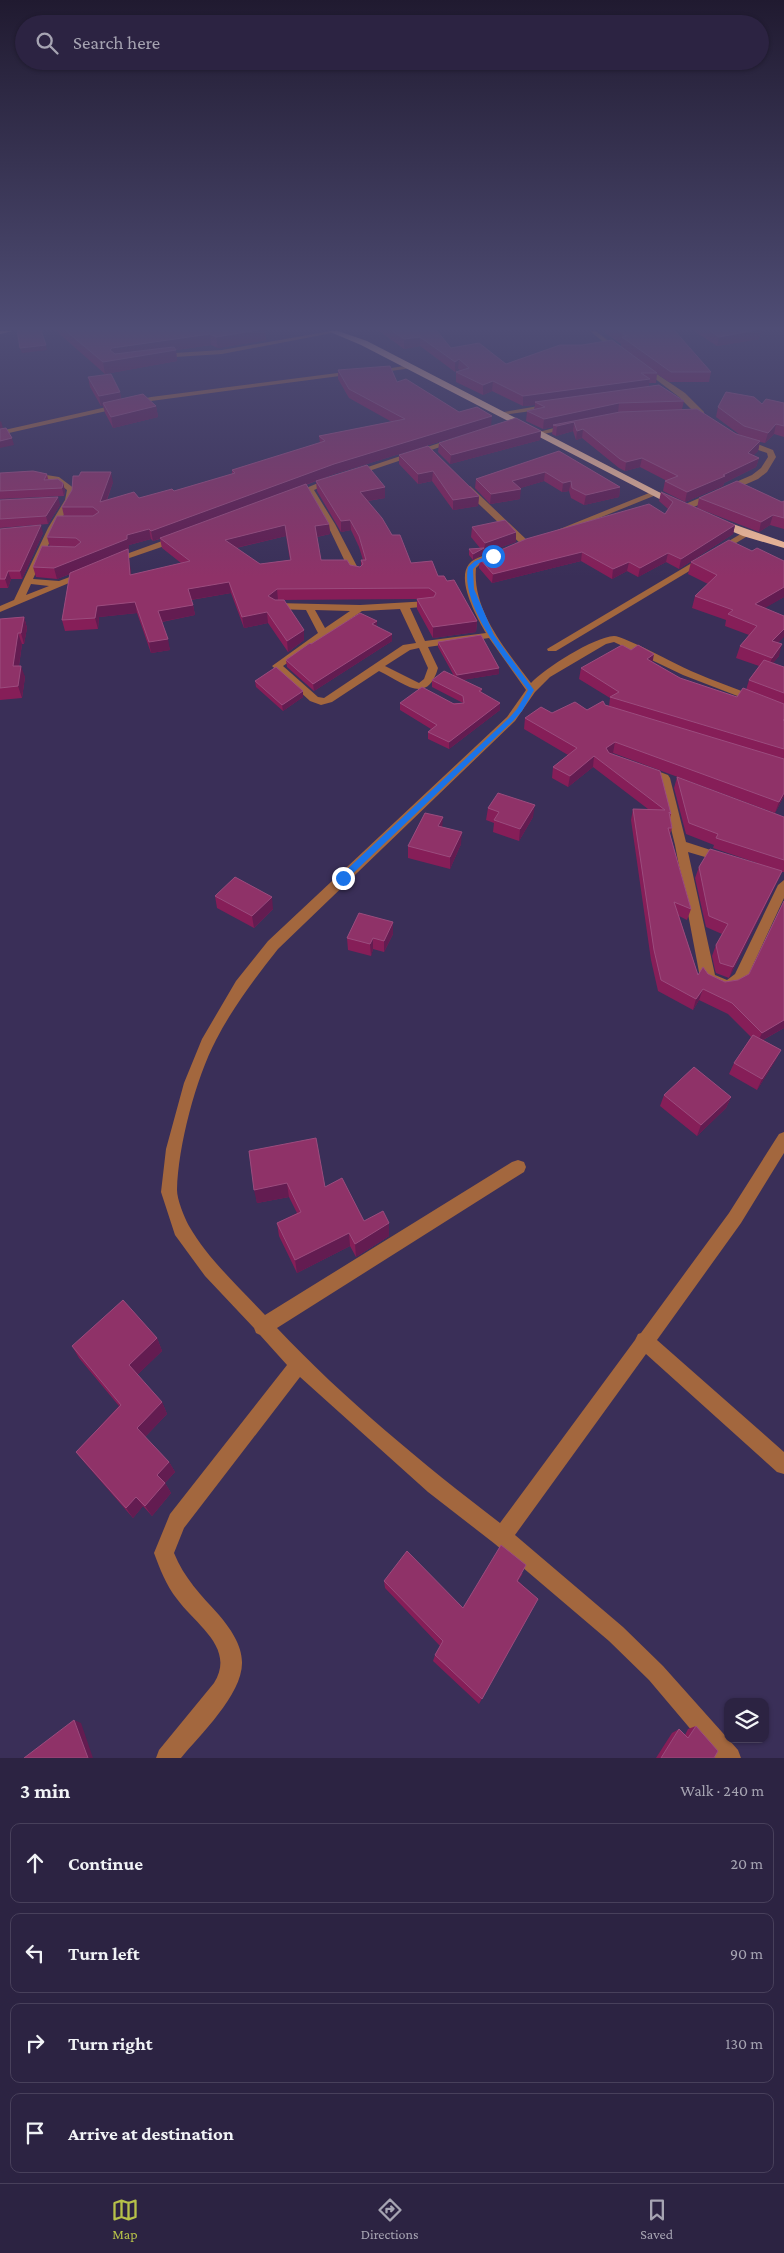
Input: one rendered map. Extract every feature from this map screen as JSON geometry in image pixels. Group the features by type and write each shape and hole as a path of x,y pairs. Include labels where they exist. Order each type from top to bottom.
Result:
{"highway":[{"path":"502,413 693,512 747,534 784,545"}],"street":[{"path":"0,433 83,413"},
{"path":"692,414 701,414 709,420"},
{"path":"501,428 519,422"},
{"path":"539,433 576,424"},
{"path":"347,475 432,452 465,438"},
{"path":"693,512 755,477 764,470 772,457 770,452 764,448 738,440"},
{"path":"0,477 32,474 49,476 66,483 71,489 69,500 50,526 45,552 27,581 18,602"},
{"path":"283,499 338,478"},
{"path":"461,481 516,537 525,543"},
{"path":"309,489 331,524 356,574"},
{"path":"548,536 657,493"},
{"path":"59,500 69,500"},
{"path":"50,526 66,522"},
{"path":"552,649 747,534"},
{"path":"105,564 186,535"},
{"path":"501,552 477,562 470,568 471,589 491,635 531,690"},
{"path":"0,609 90,572"},
{"path":"27,581 60,584"},
{"path":"276,606 360,608 429,604"},
{"path":"377,666 424,689 429,681 432,668 404,606"},
{"path":"309,607 324,634"},
{"path":"360,608 277,666 314,699 328,700 403,649 491,635"},
{"path":"730,1758 656,1673 616,1634 502,1538 435,1485 299,1364 262,1327 211,1270 181,1229 169,1192 174,1149 191,1083 209,1039 241,985 273,945 511,719 520,710 531,690 554,671 603,641 611,639 687,673 784,711"},
{"path":"638,768 669,779 706,972 710,979 717,984 726,986 734,984 740,978 784,886"},
{"path":"681,845 737,863"},
{"path":"502,1538 644,1340 735,1218 784,1140"},
{"path":"262,1327 518,1167"},
{"path":"644,1340 784,1464"},
{"path":"167,1758 217,1696 231,1673 231,1655 221,1635 172,1574 164,1553 177,1521 299,1364"}],"building":[{"path":"109,413 127,413 111,417"},
{"path":"394,413 487,413 492,416 334,464 151,531 149,529 127,535 127,539 54,568 33,567 42,546 75,547 81,542 76,538 47,537 57,516 93,516 99,512 93,507 62,507 72,490 73,476 79,476 81,472 111,472 100,502 134,492 139,498 172,489 174,491 235,473 232,470 325,441 319,436 405,419"},
{"path":"531,413 572,413 544,419"},
{"path":"615,413 703,413 736,434 760,441 748,453 759,458 723,475 725,476 687,492 665,481 678,476 642,458 626,462 620,459 583,429 577,431 574,422 557,426 553,425"},
{"path":"726,413 784,413 784,426 776,424 768,433 744,426"},
{"path":"516,418 541,431 451,455 439,443"},
{"path":"6,428 12,438 0,441 0,429"},
{"path":"428,446 479,496 453,500 433,471 418,474 399,455"},
{"path":"559,451 620,487 586,495 572,488 571,481 563,483 545,472 512,481 521,489 491,494 476,479"},
{"path":"367,465 385,487 360,492 382,518 392,535 400,535 411,563 432,561 438,576 444,576 447,581 454,580 477,621 433,627 417,599 434,597 436,593 429,588 277,589 268,596 275,600 284,600 304,630 287,641 267,612 242,617 229,582 188,589 193,605 158,611 168,639 149,642 135,602 97,606 95,618 62,620 70,573 128,549 130,575 190,561 160,538 306,484 329,524 315,526 321,560 347,560 350,565 360,567 363,564 361,560 366,560 359,536 350,520 341,521 316,481","holes":["285,525 291,560 260,564 225,540"]},
{"path":"33,471 47,474 44,480 58,479 63,483 62,488 0,491 0,473"},
{"path":"737,481 782,502 784,501 784,518 773,515 761,522 699,498"},
{"path":"661,492 735,525 681,559 668,553 640,568 629,562 613,569 582,552 493,574 480,559 526,539 649,504 665,514 673,502"},
{"path":"58,497 46,516 0,519 0,500"},
{"path":"505,520 516,532 485,543 472,527"},
{"path":"41,525 20,571 8,571 5,579 0,579 0,529"},
{"path":"729,540 752,551 757,548 784,561 784,587 755,604 784,616 784,629 772,641 782,644 772,658 740,646 757,626 728,614 733,610 695,596 717,575 691,562"},
{"path":"484,548 473,554 469,549"},
{"path":"360,613 377,621 372,624 392,634 313,684 286,660 310,643"},
{"path":"24,617 21,633 18,633 13,666 21,666 18,686 0,688 0,619"},
{"path":"481,635 499,668 457,675 438,642"},
{"path":"622,645 631,650 638,645 654,654 647,659 680,678 737,697 743,688 784,704 784,749 610,697 619,692 581,668"},
{"path":"764,660 784,667 784,693 749,680"},
{"path":"276,667 303,691 282,705 255,681"},
{"path":"444,671 482,689 479,691 500,703 449,742 428,732 437,725 400,703 422,687 454,704 464,703 463,696 432,680"},
{"path":"603,701 605,705 784,759 784,793 779,802 615,742 606,748 609,753 660,771 671,814 669,812 672,828 668,828 691,909 674,902 698,975 703,967 708,974 725,982 738,980 749,974 784,901 784,1020 762,1033 732,1003 703,989 696,999 661,980 654,950 633,809 665,810 594,756 570,776 553,767 577,748 525,718 541,707 552,713 575,702 587,710"},
{"path":"677,777 784,817 784,860 716,838 718,834 689,823"},
{"path":"498,793 535,805 520,829 494,820 499,812 488,808"},
{"path":"425,813 443,817 438,826 462,832 450,857 408,846"},
{"path":"710,849 782,871 733,967 720,963 716,945 728,924 709,916 699,867"},
{"path":"235,877 272,897 252,916 215,896"},
{"path":"359,913 393,922 384,941 373,938 370,944 347,938"},
{"path":"753,1035 781,1050 762,1079 734,1063"},
{"path":"694,1067 731,1097 701,1125 664,1095"},
{"path":"316,1138 325,1187 342,1178 364,1221 383,1211 389,1223 355,1244 349,1233 295,1260 277,1223 301,1212 287,1183 254,1190 249,1151"},
{"path":"123,1300 157,1338 129,1365 162,1402 137,1428 169,1462 157,1475 165,1483 145,1506 136,1497 126,1508 76,1452 121,1405 72,1346"},
{"path":"501,1545 526,1565 517,1581 538,1599 482,1699 435,1655 443,1641 384,1581 407,1551 463,1608"},
{"path":"74,1720 88,1758 24,1758"},
{"path":"696,1726 718,1751 714,1758 661,1758 679,1729 688,1738"}],"route":[{"path":"343,878 520,710 531,690 491,635 471,589 470,568 477,562 493,556"}]}
